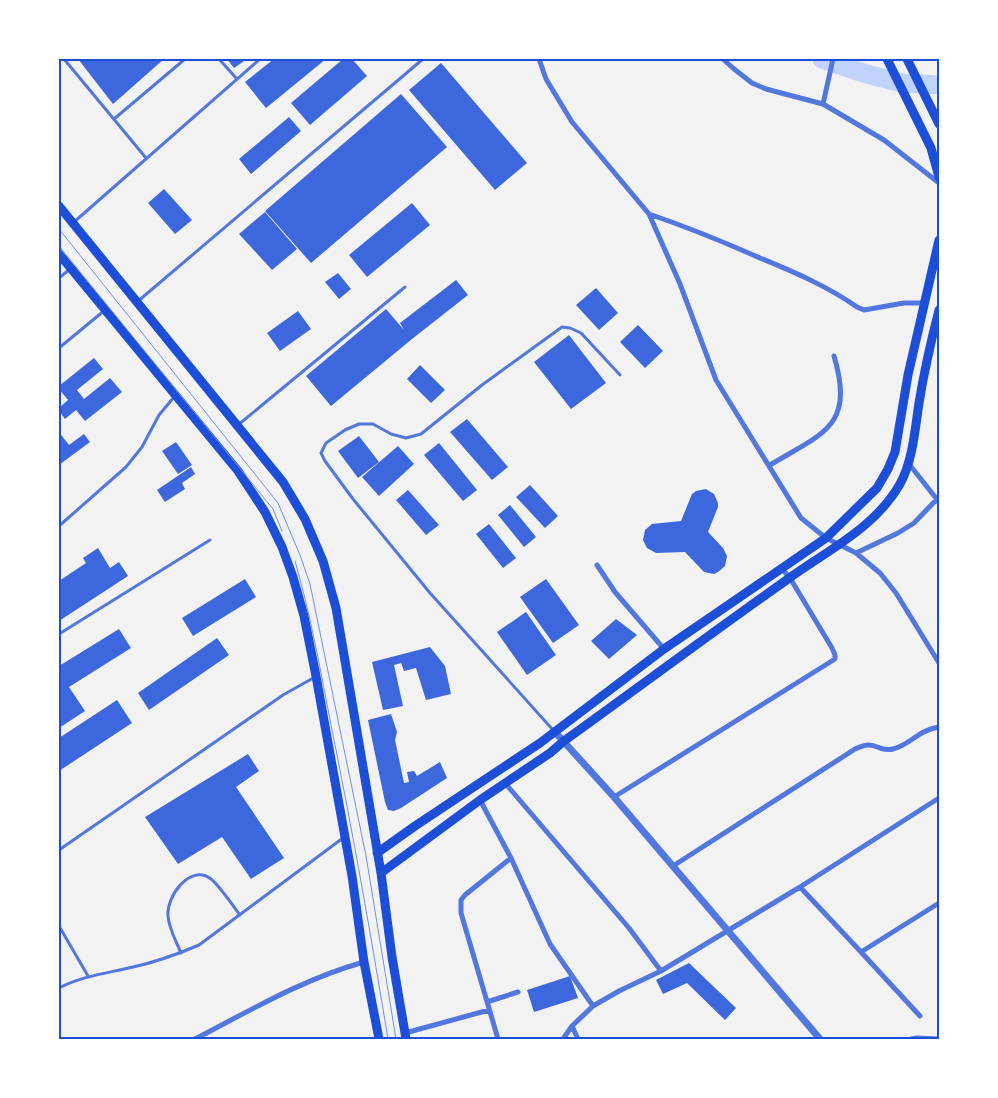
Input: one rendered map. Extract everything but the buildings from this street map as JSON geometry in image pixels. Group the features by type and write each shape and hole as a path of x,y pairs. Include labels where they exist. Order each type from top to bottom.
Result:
{"main road":[{"path":"887,59 930,148 939,177"},
{"path":"907,59 938,123"},
{"path":"59,206 283,482 305,519 323,561 336,608 343,646 406,1036"},
{"path":"378,854 415,826 555,732 664,649 826,538 876,488 888,469 899,437 908,375 939,240"},
{"path":"59,254 238,471 265,512 282,547 304,616 316,676 345,836 378,1039"},
{"path":"381,873 873,519 888,502 900,483 908,464 924,370 939,310"}],"street":[{"path":"539,59 546,79 572,122 648,214 680,284 716,380 801,518 826,538 856,553 880,574 896,593 939,663"},
{"path":"723,59 752,83 766,89 823,104 884,140 939,183"},
{"path":"823,104 833,59"},
{"path":"648,214 780,266 816,283 864,310 904,303 924,303"},
{"path":"770,465 827,430 835,420 842,393 840,375 834,356"},
{"path":"856,553 898,533 914,522 938,499 908,464"},
{"path":"597,565 615,592 664,649"},
{"path":"614,797 835,659 832,648 790,578 782,569"},
{"path":"673,866 855,750 865,745 873,744 890,750 907,743 922,731 939,727"},
{"path":"555,732 614,797 820,1039"},
{"path":"505,783 629,928 661,971"},
{"path":"563,1039 572,1026 594,1006 619,991 661,971 800,887 939,798"},
{"path":"480,800 511,858 550,944 594,1006"},
{"path":"498,1039 462,913 461,900 464,895 511,858"},
{"path":"800,887 920,1016"},
{"path":"861,952 939,903"},
{"path":"195,1039 308,981 334,970 364,962"},
{"path":"487,1002 518,992"},
{"path":"406,1036 489,1010"},
{"path":"572,1026 578,1039"}],"lane":[{"path":"64,59 146,158"},
{"path":"114,119 185,59"},
{"path":"219,59 237,79"},
{"path":"73,223 260,59"},
{"path":"137,302 423,59"},
{"path":"59,278 71,268"},
{"path":"238,425 405,287"},
{"path":"59,348 106,310"},
{"path":"555,732 430,593 352,499 321,453 326,443 345,430 359,424 373,424 391,434 406,438 421,434 482,385 562,327 581,333 620,375"},
{"path":"59,526 126,467 142,447 159,415 176,395"},
{"path":"59,634 210,540"},
{"path":"59,850 283,695 316,676"},
{"path":"59,988 88,976 136,966 181,953 200,945 345,836"},
{"path":"181,953 169,927 167,914 169,902 177,887 190,877 200,875 211,878 240,915"},
{"path":"59,926 88,976"},
{"path":"907,1039 916,1037 939,1038"}],"waterway":[{"path":"822,59 863,73 902,83 939,85"}],"tram line":[{"path":"59,229 278,503 300,555 310,584 366,856 396,1039"},
{"path":"59,246 273,509 282,531"},
{"path":"295,561 311,624 340,769 362,884 388,1039"}]}
